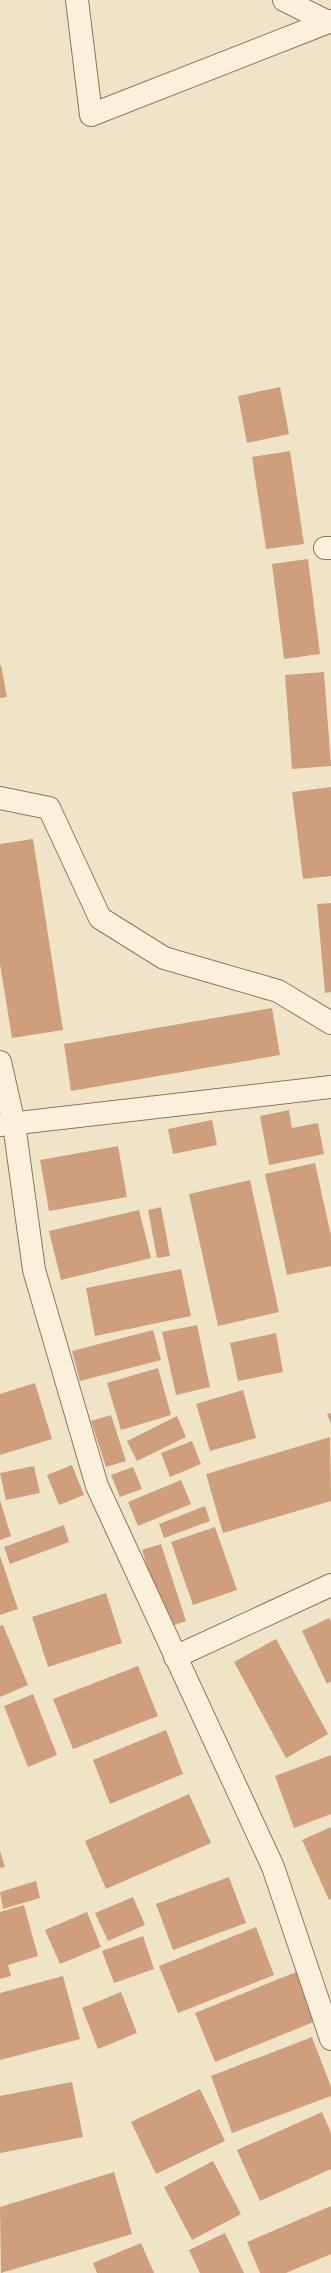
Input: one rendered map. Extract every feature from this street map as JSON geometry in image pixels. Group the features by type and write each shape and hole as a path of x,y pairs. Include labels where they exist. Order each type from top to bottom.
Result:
{"street":[{"path":"77,0 91,115 329,22"},
{"path":"284,0 329,22"},
{"path":"0,798 49,808 100,918 164,958 278,990 331,1023"},
{"path":"0,1062 7,1125 34,1270 97,1486 273,1867 324,1995 331,2039"},
{"path":"7,1125 331,1087"},
{"path":"175,1657 331,1585"}],"building":[{"path":"280,387 289,434 247,443 238,396"},
{"path":"290,451 304,544 266,549 252,457"},
{"path":"308,559 320,654 284,659 272,564"},
{"path":"1,665 7,697 0,698 0,666"},
{"path":"324,672 331,766 292,769 285,675"},
{"path":"331,787 331,876 303,879 292,792"},
{"path":"33,839 63,1030 12,1038 0,964 0,844"},
{"path":"331,903 331,992 325,993 317,904"},
{"path":"272,1008 280,1055 71,1091 64,1044"},
{"path":"289,1110 292,1128 318,1123 324,1154 269,1165 260,1116"},
{"path":"212,1120 217,1145 173,1154 168,1129"},
{"path":"118,1146 127,1197 49,1211 40,1160"},
{"path":"315,1163 331,1236 331,1266 287,1275 265,1174"},
{"path":"250,1180 279,1312 218,1326 189,1194"},
{"path":"161,1207 170,1256 157,1258 148,1210"},
{"path":"139,1210 151,1258 61,1280 49,1231"},
{"path":"181,1269 191,1316 95,1336 86,1288"},
{"path":"197,1325 210,1387 176,1395 162,1332"},
{"path":"153,1330 161,1360 80,1381 72,1351"},
{"path":"276,1333 283,1372 238,1381 230,1343"},
{"path":"158,1368 171,1415 121,1430 107,1383"},
{"path":"35,1383 52,1439 0,1455 0,1394"},
{"path":"243,1390 256,1438 210,1451 196,1404"},
{"path":"331,1413 331,1424 327,1414"},
{"path":"111,1415 126,1461 106,1467 91,1421"},
{"path":"177,1416 186,1437 137,1461 127,1441"},
{"path":"330,1437 331,1501 223,1533 206,1474"},
{"path":"192,1441 201,1464 170,1477 161,1453"},
{"path":"72,1465 84,1495 59,1505 47,1475"},
{"path":"34,1466 40,1493 6,1500 0,1473"},
{"path":"133,1467 142,1489 120,1497 111,1475"},
{"path":"181,1480 191,1504 138,1526 128,1502"},
{"path":"0,1500 11,1536 0,1540"},
{"path":"205,1506 210,1521 164,1538 159,1524"},
{"path":"64,1525 69,1542 10,1564 4,1547"},
{"path":"215,1527 237,1590 193,1605 171,1542"},
{"path":"161,1544 186,1621 166,1628 142,1550"},
{"path":"0,1556 18,1609 0,1615"},
{"path":"106,1593 122,1643 48,1667 32,1617"},
{"path":"329,1618 331,1622 331,1681 327,1684 302,1631"},
{"path":"3,1625 28,1685 0,1697 0,1626"},
{"path":"276,1639 328,1734 286,1758 234,1662"},
{"path":"138,1666 158,1716 73,1749 53,1699"},
{"path":"33,1694 57,1755 28,1767 4,1706"},
{"path":"166,1730 183,1774 110,1804 93,1760"},
{"path":"331,1755 331,1814 294,1828 275,1776"},
{"path":"189,1794 211,1843 106,1889 85,1841"},
{"path":"331,1827 331,1899 329,1900 302,1840"},
{"path":"0,1851 5,1867 0,1868"},
{"path":"229,1877 246,1923 173,1950 156,1904"},
{"path":"36,1881 40,1898 3,1909 0,1892"},
{"path":"133,1897 145,1925 108,1941 95,1913"},
{"path":"24,1905 38,1956 8,1965 11,1976 0,1979 0,1912"},
{"path":"87,1912 101,1947 60,1964 45,1930"},
{"path":"256,1927 274,1975 178,2013 159,1966"},
{"path":"143,1936 154,1969 114,1983 102,1951"},
{"path":"301,1970 321,2019 215,2062 195,2013"},
{"path":"63,1976 80,2039 0,2060 0,1993"},
{"path":"121,1992 137,2033 98,2049 82,2008"},
{"path":"312,2037 331,2087 331,2096 232,2133 211,2076"},
{"path":"72,2082 83,2137 0,2153 0,2096"},
{"path":"200,2089 225,2141 156,2174 131,2122"},
{"path":"322,2112 331,2133 331,2169 260,2201 237,2150"},
{"path":"213,2161 241,2214 192,2240 164,2187"},
{"path":"114,2172 132,2234 1,2273 0,2207"},
{"path":"331,2206 331,2254 286,2273 260,2273 247,2242"},
{"path":"225,2233 244,2273 200,2273 189,2250"},
{"path":"141,2243 154,2273 97,2273 93,2263"}]}
